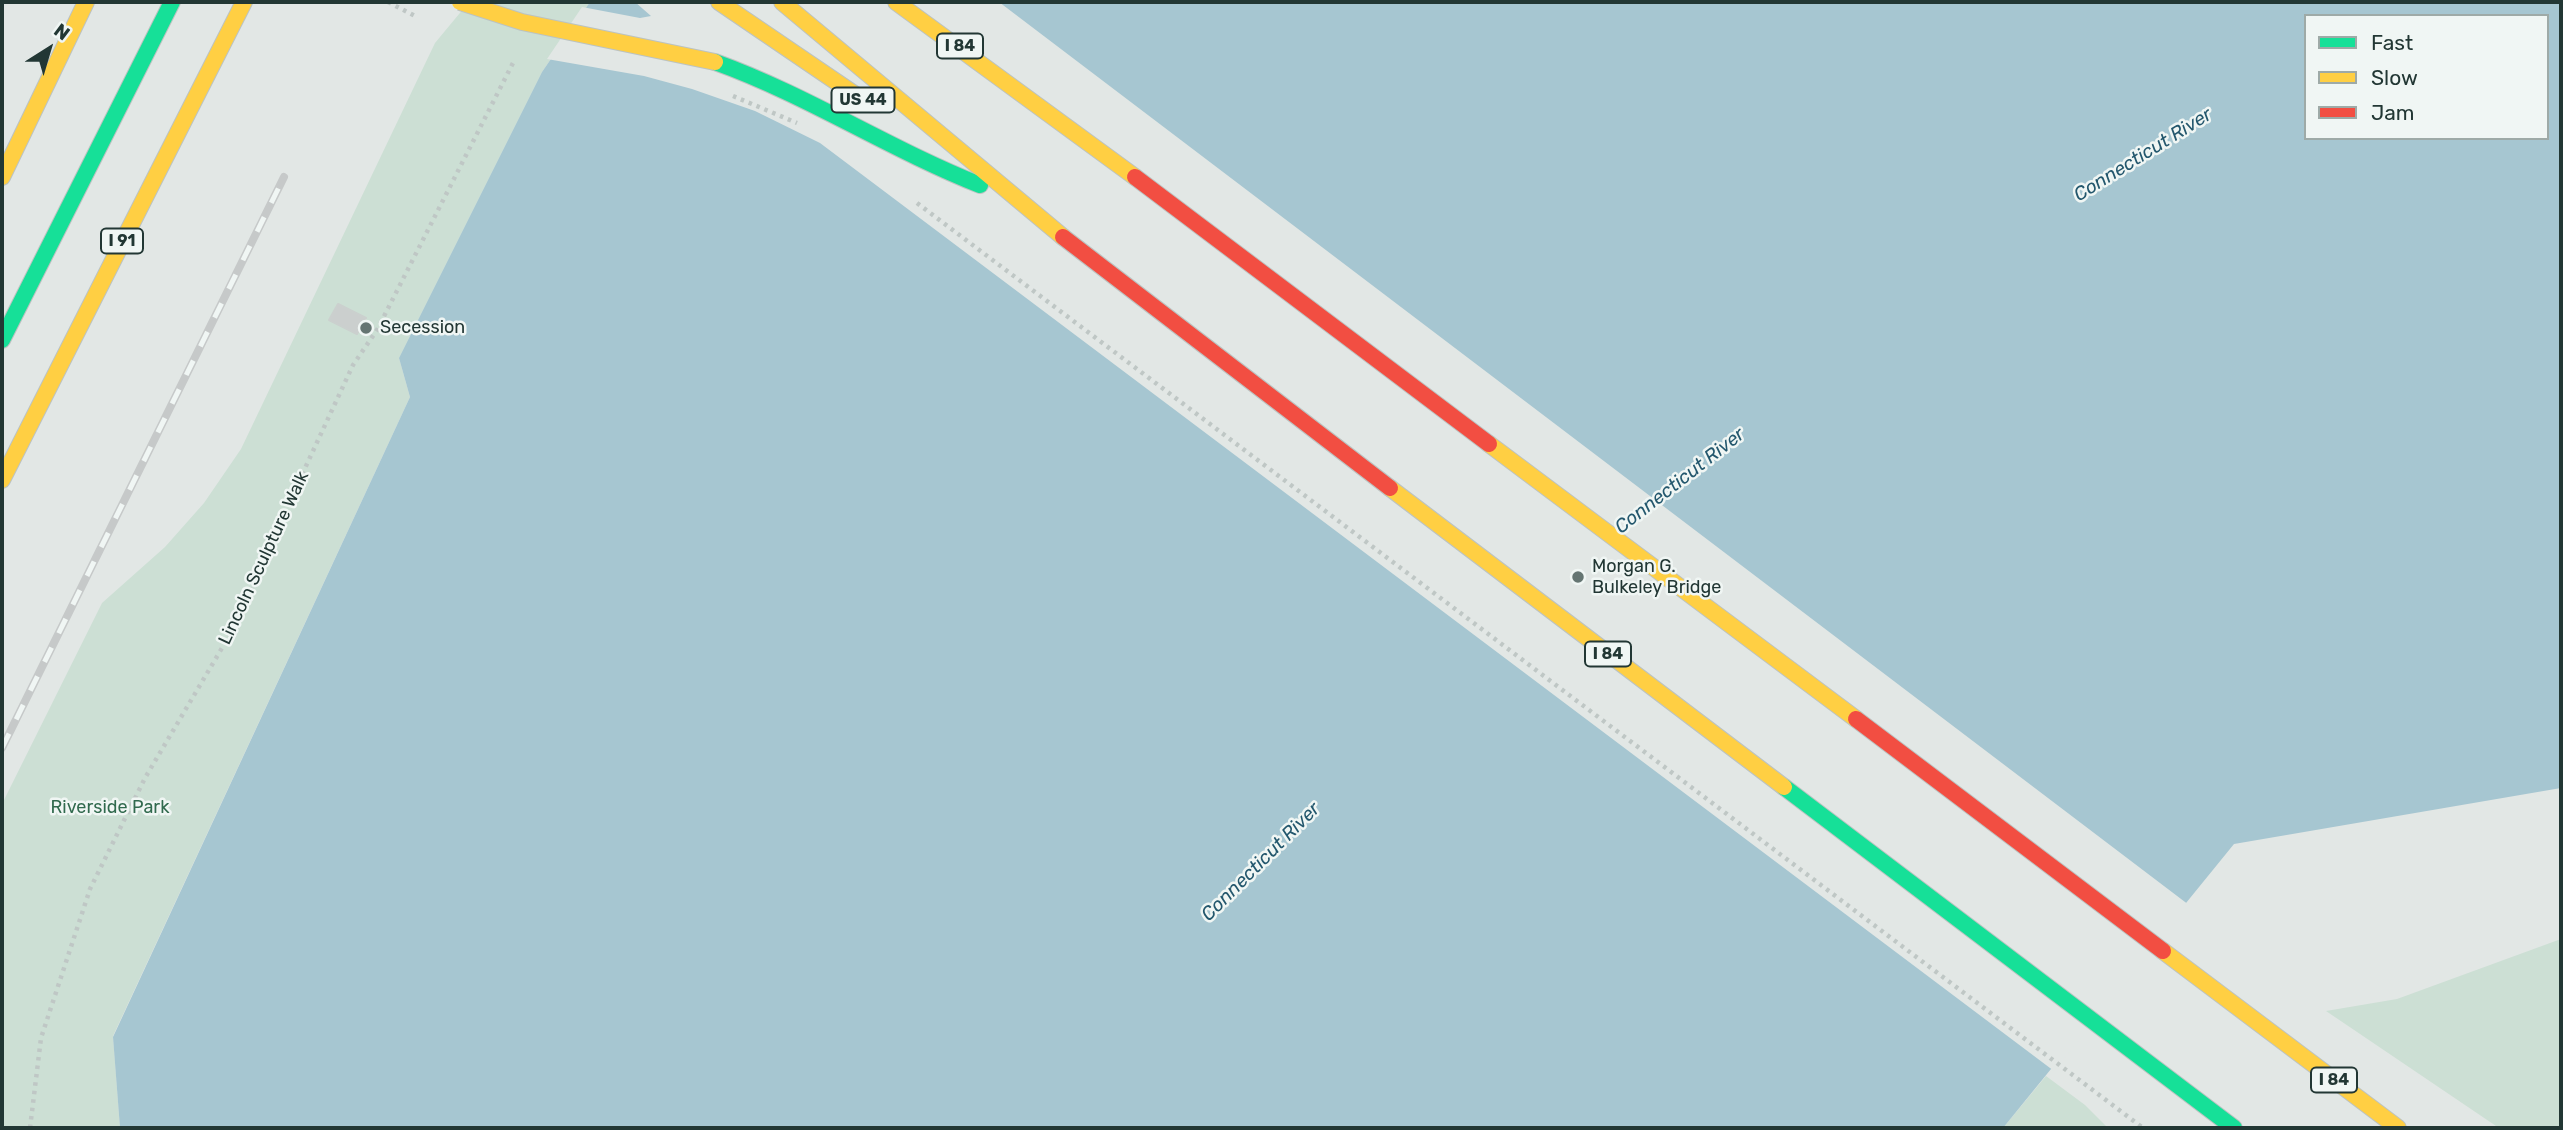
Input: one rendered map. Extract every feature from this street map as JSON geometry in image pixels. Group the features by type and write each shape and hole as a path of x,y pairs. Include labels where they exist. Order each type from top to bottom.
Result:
{"highway":[{"path":"2,177 86,2"},
{"path":"2,340 172,2"},
{"name":"I 91","path":"2,480 244,2"},
{"path":"460,2 510,18 657,46 735,68 796,94 924,162 1009,195"},
{"name":"US 44","path":"719,2 880,112"},
{"name":"I 84","path":"782,2 1009,195 1138,297 2234,1128"},
{"name":"I 84","path":"895,2 1004,78 2398,1128"},
{"path":"901,2 916,15"},
{"path":"982,45 1004,78"},
{"path":"915,134 1009,195"},
{"path":"2210,1111 2227,1128"}],"path":[{"path":"387,2 417,17"},
{"name":"Lincoln Sculpture Walk","path":"30,1128 41,1038 90,889 145,778 238,621 272,539 353,365 377,330 521,47"},
{"path":"797,123 807,129"},
{"path":"913,200 2143,1128"}],"green space":[{"name":"Riverside Park","path":"469,2 590,2 542,72 399,358 410,397 113,1036 120,1128 2,1128 2,804 102,603 165,547 204,503 241,449 435,43"},
{"path":"2561,939 2561,1128 2499,1128 2326,1011 2397,999"},
{"path":"2046,1076 2085,1105 2108,1128 2003,1128"}],"water":[{"name":"Connecticut River","path":"590,2 2561,2 2561,788 2234,844 2003,1128 120,1128 113,1037 410,397 399,358 542,72"}],"pier":[{"name":"Morgan G. Bulkeley Bridge","path":"635,2 999,2 2189,905 2054,1071 820,143 755,111 692,89 644,76 547,59 582,7 640,18 651,16"}],"building":[{"path":"338,304 366,318 357,334 329,320"}],"railway":[{"path":"2,748 284,177"}],"traffic: fast":[{"path":"2,340 172,2"},
{"path":"715,62 782,90 980,185"},
{"path":"1784,787 2234,1128"}],"traffic: slow":[{"path":"2,177 86,2"},
{"path":"2,480 244,2"},
{"path":"460,2 522,22 715,62"},
{"path":"719,2 863,100"},
{"path":"782,2 1063,237"},
{"path":"896,2 1135,177"},
{"path":"1489,444 1856,719"},
{"path":"1390,488 1784,787"},
{"path":"2163,951 2398,1128"}],"traffic: jam":[{"path":"1135,177 1489,444"},
{"path":"1063,237 1390,488"},
{"path":"1856,719 2163,951"}],"place":[{"name":"Secession","path":"366,328"},
{"name":"Morgan G. Bulkeley Bridge","path":"1578,577"}]}
